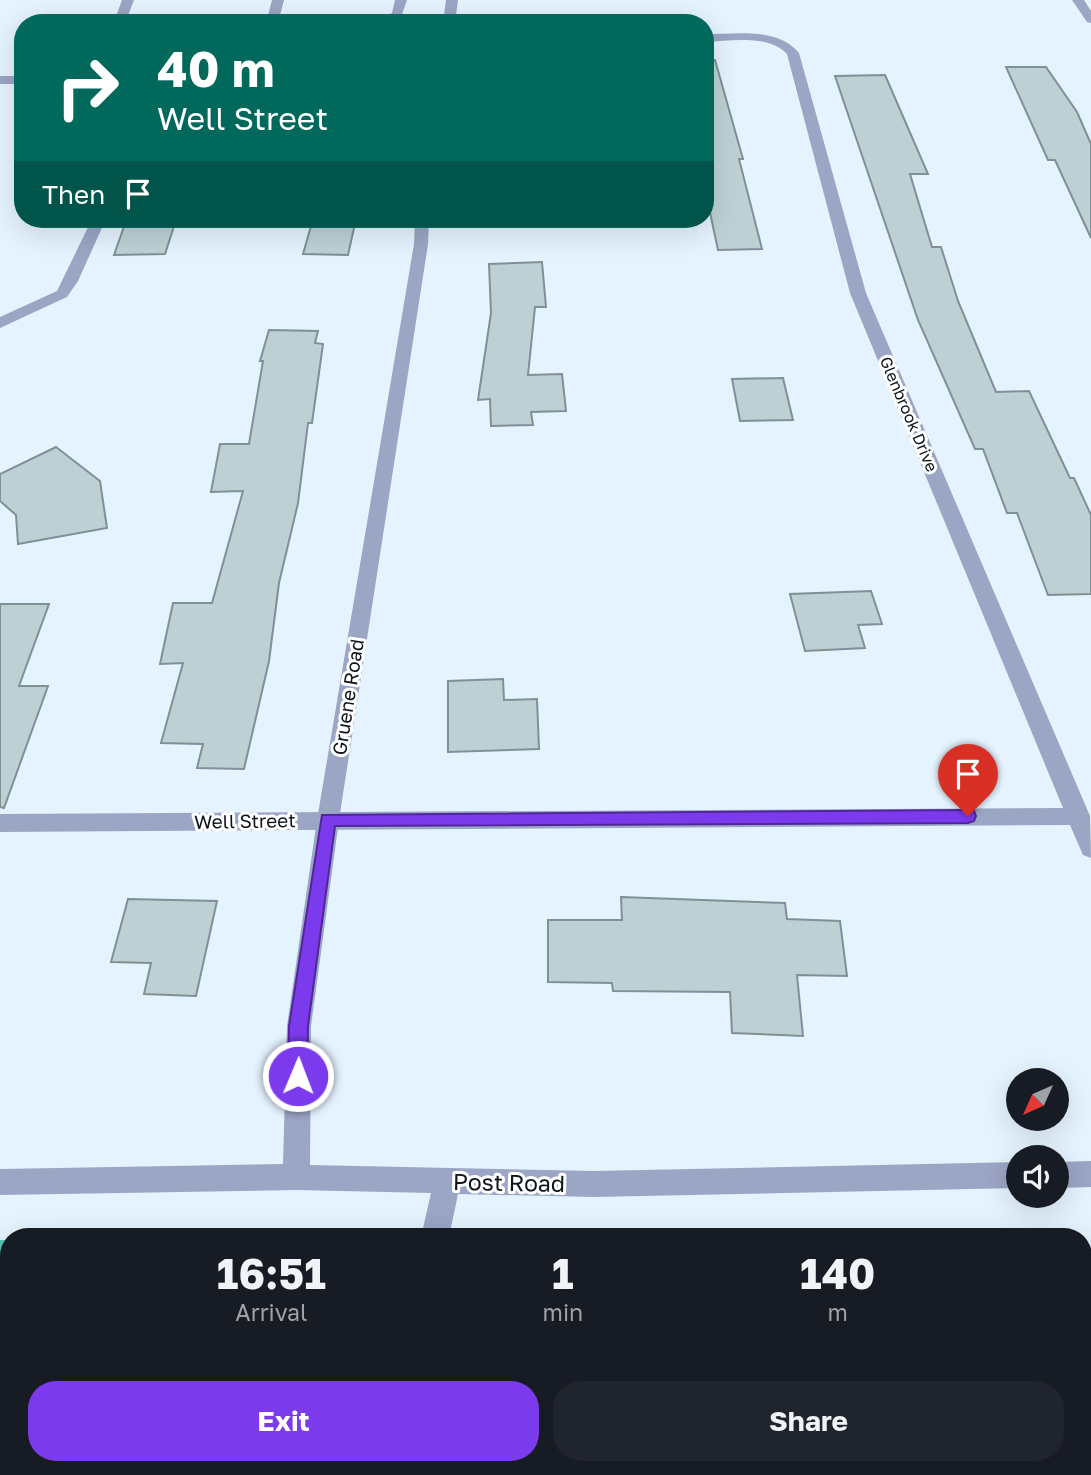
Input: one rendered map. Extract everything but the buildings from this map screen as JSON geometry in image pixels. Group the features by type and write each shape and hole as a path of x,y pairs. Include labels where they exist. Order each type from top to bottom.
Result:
{"street":[{"path":"1078,0 1091,20"},
{"name":"Glenbrook Drive","path":"714,38 770,40 789,48 793,53 859,293 1091,849"},
{"path":"0,323 46,304 62,294 71,282 95,228"},
{"name":"Gruene Road","path":"296,1177 299,1026 328,820 422,228"},
{"name":"Well Street","path":"0,823 1079,816"},
{"path":"1069,1175 1091,1174"},
{"name":"Post Road","path":"0,1182 296,1177 594,1184 1006,1175"},
{"path":"437,1228 447,1182"}],"route":[{"path":"298,1076 299,1026 328,820 968,816"}]}
